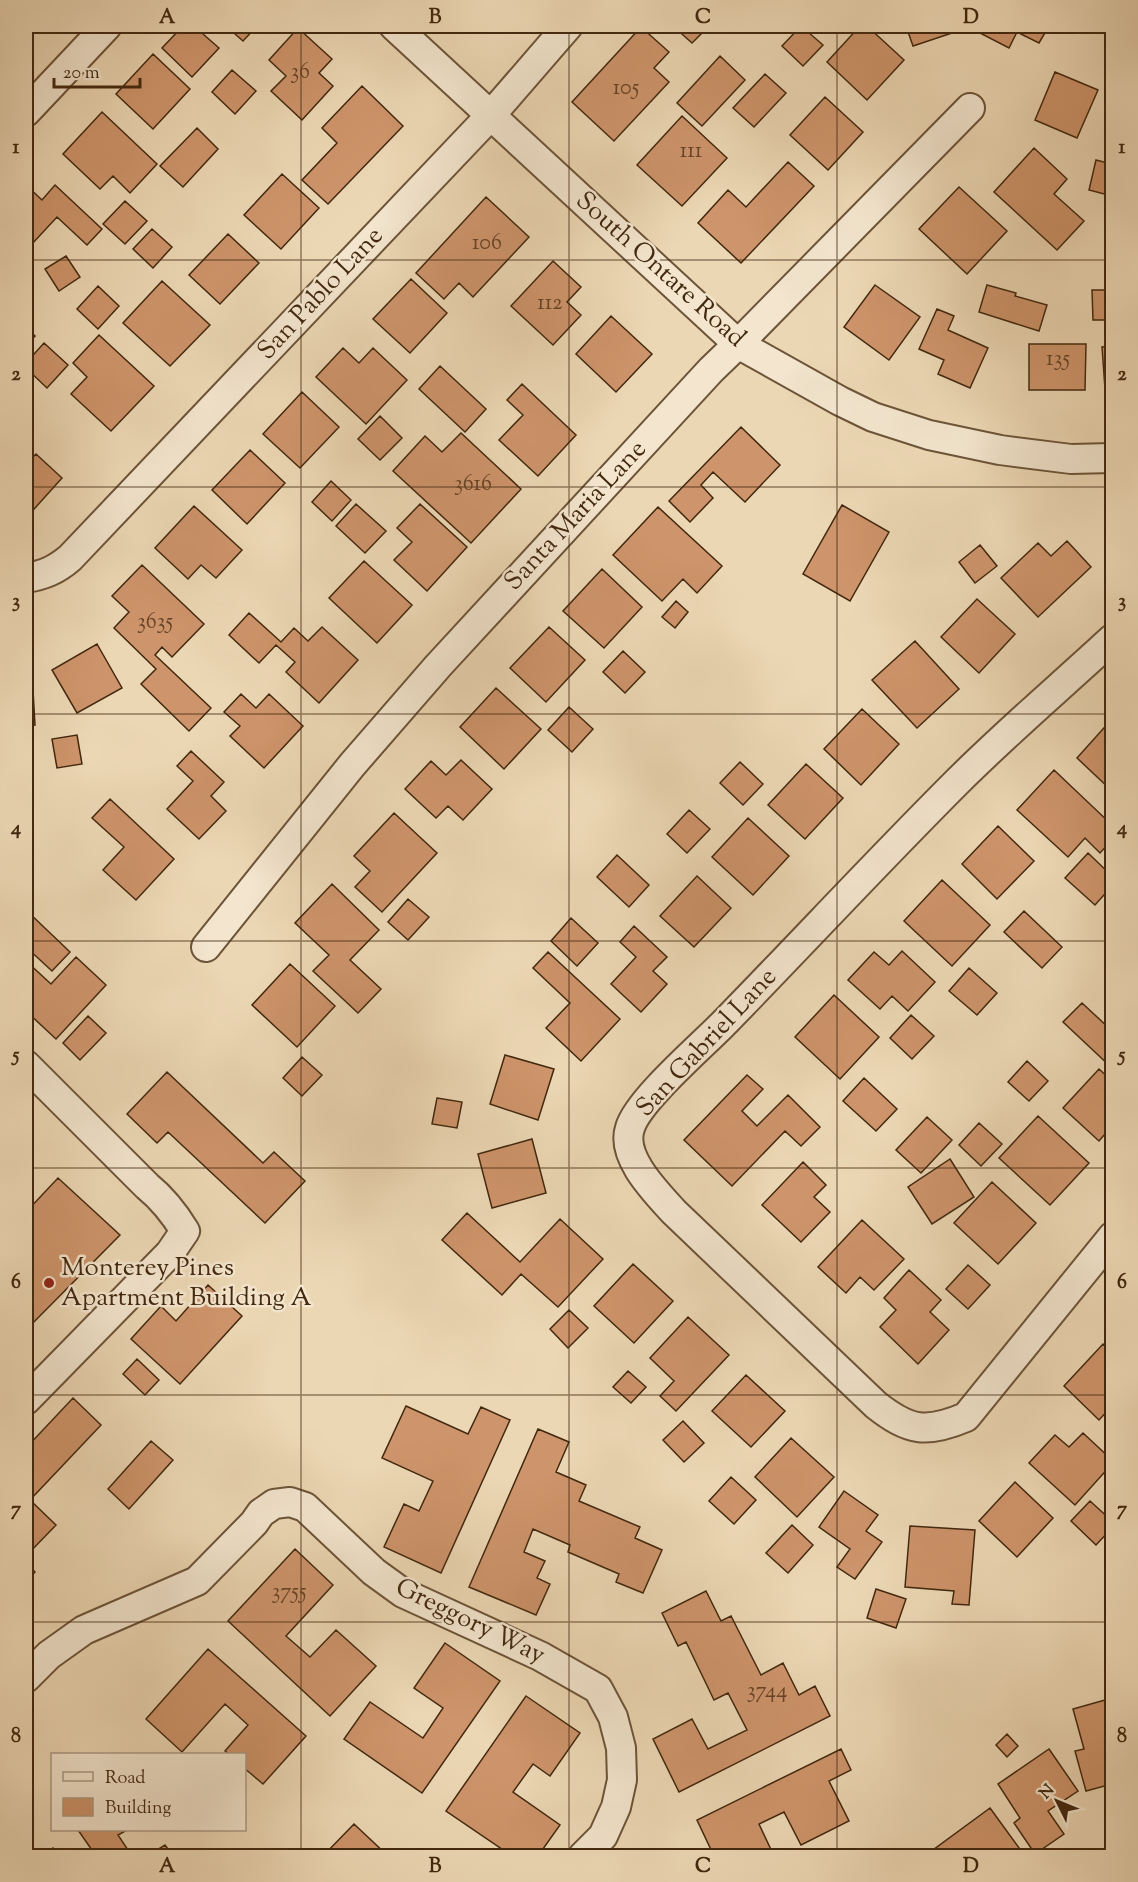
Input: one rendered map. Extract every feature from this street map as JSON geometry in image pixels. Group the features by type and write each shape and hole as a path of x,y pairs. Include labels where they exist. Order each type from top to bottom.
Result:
{"street":[{"path":"26,112 107,26"},
{"name":"South Ontare Road","path":"394,26 738,344 873,417 929,435 1000,450 1071,459 1113,458"},
{"name":"San Pablo Lane","path":"26,578 50,572 70,558 491,115 568,26"},
{"name":"Santa Maria Lane","path":"207,947 352,765 438,666 711,370 970,108"},
{"name":"San Gabriel Lane","path":"1113,639 957,782 658,1089 636,1115 629,1129 630,1145 636,1166 674,1212 876,1405 896,1421 914,1428 951,1424 966,1417 1113,1238"},
{"path":"26,1065 161,1198 185,1231 170,1253 26,1400"},
{"name":"Greggory Way","path":"26,1678 49,1655 84,1630 197,1581 261,1513 274,1504 290,1502 305,1507 374,1572 403,1593 540,1656 598,1689 613,1718 621,1748 622,1780 616,1807 603,1836 583,1857"}],"building":[{"path":"183,26 211,26 203,34 219,48 192,77 162,48"},
{"path":"226,26 257,26 243,41"},
{"path":"673,26 709,26 692,43"},
{"path":"801,26 823,45 803,66 782,46"},
{"path":"860,26 867,26 904,60 867,100 827,62"},
{"path":"906,26 960,26 961,30 913,46"},
{"path":"982,26 1049,26 1039,43 1017,32 1009,48 978,32"},
{"path":"641,27 669,52 654,68 669,82 614,141 572,102"},
{"path":"298,28 332,59 319,73 333,86 302,120 271,91 286,76 269,60"},
{"path":"153,54 190,89 153,129 116,94"},
{"path":"720,56 745,80 702,126 677,103"},
{"path":"232,70 256,91 235,114 212,92"},
{"path":"1055,72 1098,90 1077,138 1035,120"},
{"path":"765,74 786,93 754,127 733,108"},
{"path":"362,86 403,126 328,204 302,180 337,143 322,128"},
{"path":"825,97 863,132 828,170 790,135"},
{"path":"102,112 157,164 130,193 113,176 100,189 63,154"},
{"path":"682,116 727,158 682,206 637,165"},
{"path":"197,128 218,149 183,187 160,166"},
{"path":"1034,148 1067,179 1054,194 1084,221 1057,250 994,192"},
{"path":"1096,160 1112,164 1112,196 1089,190"},
{"path":"788,162 814,186 741,263 698,223 728,190 746,207"},
{"path":"282,174 319,208 281,249 244,215"},
{"path":"55,185 102,229 87,245 57,217 32,244 26,238 27,186 42,200"},
{"path":"959,187 1007,231 967,274 919,229"},
{"path":"486,197 529,237 473,297 459,283 444,299 416,273"},
{"path":"125,201 147,221 125,244 103,224"},
{"path":"152,229 172,247 153,268 133,249"},
{"path":"228,234 259,263 220,304 189,275"},
{"path":"66,256 80,277 59,291 45,269"},
{"path":"553,261 581,287 567,302 581,315 553,345 511,306"},
{"path":"411,279 447,313 410,353 373,319"},
{"path":"162,281 210,325 170,366 123,323"},
{"path":"875,285 920,317 889,360 844,327"},
{"path":"987,285 1047,305 1039,331 979,312"},
{"path":"98,286 119,306 98,329 77,309"},
{"path":"1092,290 1112,290 1112,320 1093,320"},
{"path":"937,309 954,316 948,330 988,348 970,388 938,374 944,360 919,349"},
{"path":"611,316 652,354 616,392 576,354"},
{"path":"26,327 35,336 26,346"},
{"path":"99,335 154,386 111,431 71,394 87,377 73,363"},
{"path":"44,343 68,365 47,388 26,368 26,363"},
{"path":"1029,344 1086,344 1085,390 1029,390"},
{"path":"1112,346 1112,388 1105,389 1102,347"},
{"path":"343,348 359,363 373,348 407,380 366,424 316,377"},
{"path":"440,366 486,409 465,432 419,389"},
{"path":"522,384 576,435 538,476 499,440 523,415 507,400"},
{"path":"302,392 339,427 300,468 263,434"},
{"path":"380,416 402,438 380,460 358,439"},
{"path":"741,427 780,465 745,502 713,472 701,485 713,498 690,522 669,501"},
{"path":"461,433 521,489 471,543 393,471 425,436 442,452"},
{"path":"250,450 285,483 247,524 212,490"},
{"path":"36,454 62,478 26,518 26,459 28,462"},
{"path":"331,481 351,500 332,521 312,502"},
{"path":"356,504 386,531 365,553 336,526"},
{"path":"420,504 467,547 427,591 394,560 412,542 397,528"},
{"path":"842,505 889,532 850,601 803,574"},
{"path":"194,506 242,550 216,578 201,565 188,579 155,548"},
{"path":"658,507 722,566 697,593 683,579 662,601 613,555"},
{"path":"1067,541 1091,567 1038,617 1001,578 1038,543 1051,556"},
{"path":"980,545 997,566 975,583 959,562"},
{"path":"364,561 412,605 377,643 329,598"},
{"path":"142,565 204,624 172,657 162,647 155,655 211,708 189,731 141,684 156,669 114,628 129,612 112,596"},
{"path":"602,569 642,607 604,648 563,611"},
{"path":"977,599 1015,634 979,673 941,637"},
{"path":"676,601 688,612 675,628 662,617"},
{"path":"249,613 281,642 294,628 308,641 322,627 358,660 319,703 286,672 295,662 276,645 259,663 229,635"},
{"path":"549,627 585,660 546,702 510,668"},
{"path":"915,641 959,689 917,728 872,680"},
{"path":"97,644 122,688 77,713 52,670"},
{"path":"623,651 645,672 625,693 603,672"},
{"path":"32,672 35,725 26,726 26,673"},
{"path":"496,688 541,729 504,769 460,727"},
{"path":"241,694 256,708 269,694 303,726 264,768 230,736 240,726 224,712"},
{"path":"569,707 593,729 572,752 548,730"},
{"path":"862,709 899,744 861,785 824,749"},
{"path":"1112,719 1112,791 1077,758"},
{"path":"77,735 82,764 57,768 52,739"},
{"path":"191,751 224,782 211,796 226,811 199,839 167,809 193,781 177,766"},
{"path":"461,760 492,789 463,820 448,806 436,818 405,789 431,761 446,775"},
{"path":"740,762 763,784 743,805 720,783"},
{"path":"806,764 843,798 805,839 768,805"},
{"path":"1054,770 1112,825 1112,840 1100,853 1085,838 1068,857 1017,810"},
{"path":"110,799 174,859 136,900 103,870 124,847 92,818"},
{"path":"689,810 710,829 687,853 667,834"},
{"path":"394,813 437,853 382,912 355,887 370,871 354,856"},
{"path":"748,818 789,856 753,895 712,857"},
{"path":"998,826 1034,861 997,899 962,864"},
{"path":"1088,853 1112,876 1112,886 1095,905 1065,878"},
{"path":"617,855 649,885 629,907 597,877"},
{"path":"697,876 731,908 694,947 660,916"},
{"path":"942,880 990,925 952,966 904,921"},
{"path":"332,884 379,930 350,960 381,989 358,1013 313,971 329,955 295,923"},
{"path":"408,899 429,917 408,940 388,922"},
{"path":"26,910 70,952 52,971 26,947"},
{"path":"1024,911 1062,947 1042,968 1004,932"},
{"path":"571,918 598,943 577,966 551,941"},
{"path":"634,926 667,957 653,971 667,984 641,1012 611,984 636,957 620,942"},
{"path":"902,951 935,982 908,1011 892,996 880,1009 848,980 874,952 889,965"},
{"path":"548,952 620,1019 581,1061 546,1028 570,1003 533,968"},
{"path":"76,957 106,985 56,1039 26,1011 26,961 51,984"},
{"path":"290,964 335,1006 297,1047 252,1005"},
{"path":"969,968 997,993 977,1015 949,991"},
{"path":"834,995 879,1037 840,1079 795,1037"},
{"path":"1082,1003 1110,1029 1112,1027 1112,1068 1063,1022"},
{"path":"911,1015 934,1036 912,1059 890,1038"},
{"path":"88,1016 106,1033 80,1060 63,1043"},
{"path":"505,1055 554,1069 538,1120 490,1104"},
{"path":"302,1057 322,1075 302,1096 283,1078"},
{"path":"1027,1061 1048,1081 1029,1101 1008,1082"},
{"path":"1099,1069 1112,1081 1112,1126 1099,1141 1063,1108"},
{"path":"167,1072 263,1163 274,1152 305,1181 265,1223 168,1132 157,1143 127,1114"},
{"path":"747,1075 763,1089 742,1111 757,1126 788,1095 820,1127 801,1146 785,1131 732,1186 684,1140"},
{"path":"864,1078 897,1109 876,1131 843,1101"},
{"path":"437,1098 462,1102 457,1128 432,1124"},
{"path":"1038,1116 1089,1163 1050,1205 999,1158"},
{"path":"927,1117 952,1140 921,1173 896,1150"},
{"path":"26,1121 33,1128 26,1136"},
{"path":"979,1123 1002,1144 981,1166 959,1145"},
{"path":"532,1139 546,1193 492,1208 478,1154"},
{"path":"950,1159 974,1197 932,1224 908,1187"},
{"path":"803,1162 826,1185 814,1197 830,1212 801,1242 762,1205"},
{"name":"Monterey Pines Apartment Building A","path":"58,1178 120,1235 26,1330 26,1212"},
{"path":"992,1182 1036,1223 998,1264 954,1223"},
{"path":"467,1213 520,1262 560,1219 603,1259 558,1307 521,1274 502,1295 442,1240"},
{"path":"862,1220 904,1259 874,1290 860,1277 846,1293 818,1267"},
{"path":"633,1264 673,1301 634,1343 594,1306"},
{"path":"968,1265 990,1285 968,1309 946,1289"},
{"path":"909,1270 941,1300 930,1312 949,1330 918,1364 880,1327 896,1310 884,1298"},
{"path":"208,1285 242,1316 180,1384 131,1339 161,1306 176,1321"},
{"path":"569,1310 588,1328 568,1348 550,1329"},
{"path":"688,1317 729,1355 676,1411 660,1396 674,1381 650,1358"},
{"path":"1103,1344 1112,1353 1112,1406 1099,1420 1064,1386"},
{"path":"137,1359 159,1380 145,1395 123,1374"},
{"path":"628,1371 646,1387 631,1403 613,1387"},
{"path":"746,1375 785,1411 751,1447 712,1411"},
{"path":"73,1398 101,1425 30,1500 56,1525 28,1554 26,1552 26,1448"},
{"path":"406,1406 468,1434 481,1407 510,1420 441,1573 384,1547 404,1504 419,1511 433,1481 382,1458"},
{"path":"683,1421 704,1443 684,1462 663,1440"},
{"path":"538,1429 569,1442 556,1472 586,1485 579,1501 640,1527 635,1538 662,1550 643,1593 616,1582 619,1574 568,1552 570,1545 533,1529 524,1552 545,1561 537,1578 550,1584 536,1615 469,1587"},
{"path":"1083,1433 1112,1460 1112,1464 1075,1505 1029,1463 1055,1435 1069,1447"},
{"path":"791,1438 834,1477 797,1517 755,1477"},
{"path":"151,1441 173,1460 129,1509 108,1489"},
{"path":"731,1477 756,1500 734,1524 709,1501"},
{"path":"1015,1482 1053,1518 1017,1557 979,1521"},
{"path":"844,1491 878,1515 866,1531 882,1542 855,1579 837,1567 850,1549 819,1527"},
{"path":"1090,1501 1112,1521 1112,1528 1096,1545 1071,1521"},
{"path":"792,1525 813,1545 788,1573 766,1553"},
{"path":"910,1526 975,1530 969,1605 952,1604 954,1591 905,1587"},
{"path":"295,1549 333,1585 286,1636 310,1657 336,1630 376,1666 330,1716 228,1621"},
{"path":"26,1563 35,1572 26,1582"},
{"path":"876,1589 906,1599 896,1628 867,1618"},
{"path":"706,1591 721,1621 731,1616 761,1675 783,1663 799,1695 815,1686 830,1716 679,1792 653,1739 692,1719 708,1749 747,1730 728,1693 714,1700 686,1642 678,1646 662,1613"},
{"path":"445,1643 500,1681 422,1793 344,1739 370,1702 423,1738 443,1708 414,1688"},
{"path":"208,1649 306,1736 263,1784 246,1770 246,1753 225,1751 248,1725 225,1704 182,1752 146,1719"},
{"path":"526,1696 580,1733 550,1776 533,1764 513,1792 560,1825 538,1856 512,1856 446,1811"},
{"path":"1112,1698 1112,1784 1086,1791 1075,1751 1084,1749 1073,1709"},
{"path":"1007,1734 1018,1746 1007,1757 996,1745"},
{"path":"841,1749 851,1770 829,1781 849,1821 801,1845 784,1812 759,1824 774,1856 714,1856 697,1820"},
{"path":"1049,1749 1078,1791 1048,1811 1064,1834 1035,1854 1014,1823 1020,1818 998,1784"},
{"path":"990,1808 1025,1856 938,1856 933,1850"},
{"path":"354,1824 388,1856 323,1856"},
{"path":"79,1831 125,1831 118,1835 132,1856 96,1856"},
{"path":"165,1845 173,1856 147,1856"},
{"path":"53,1848 58,1856 40,1856"}],"place":[{"name":"Monterey Pines Apartment Building A","path":"49,1283"}]}
